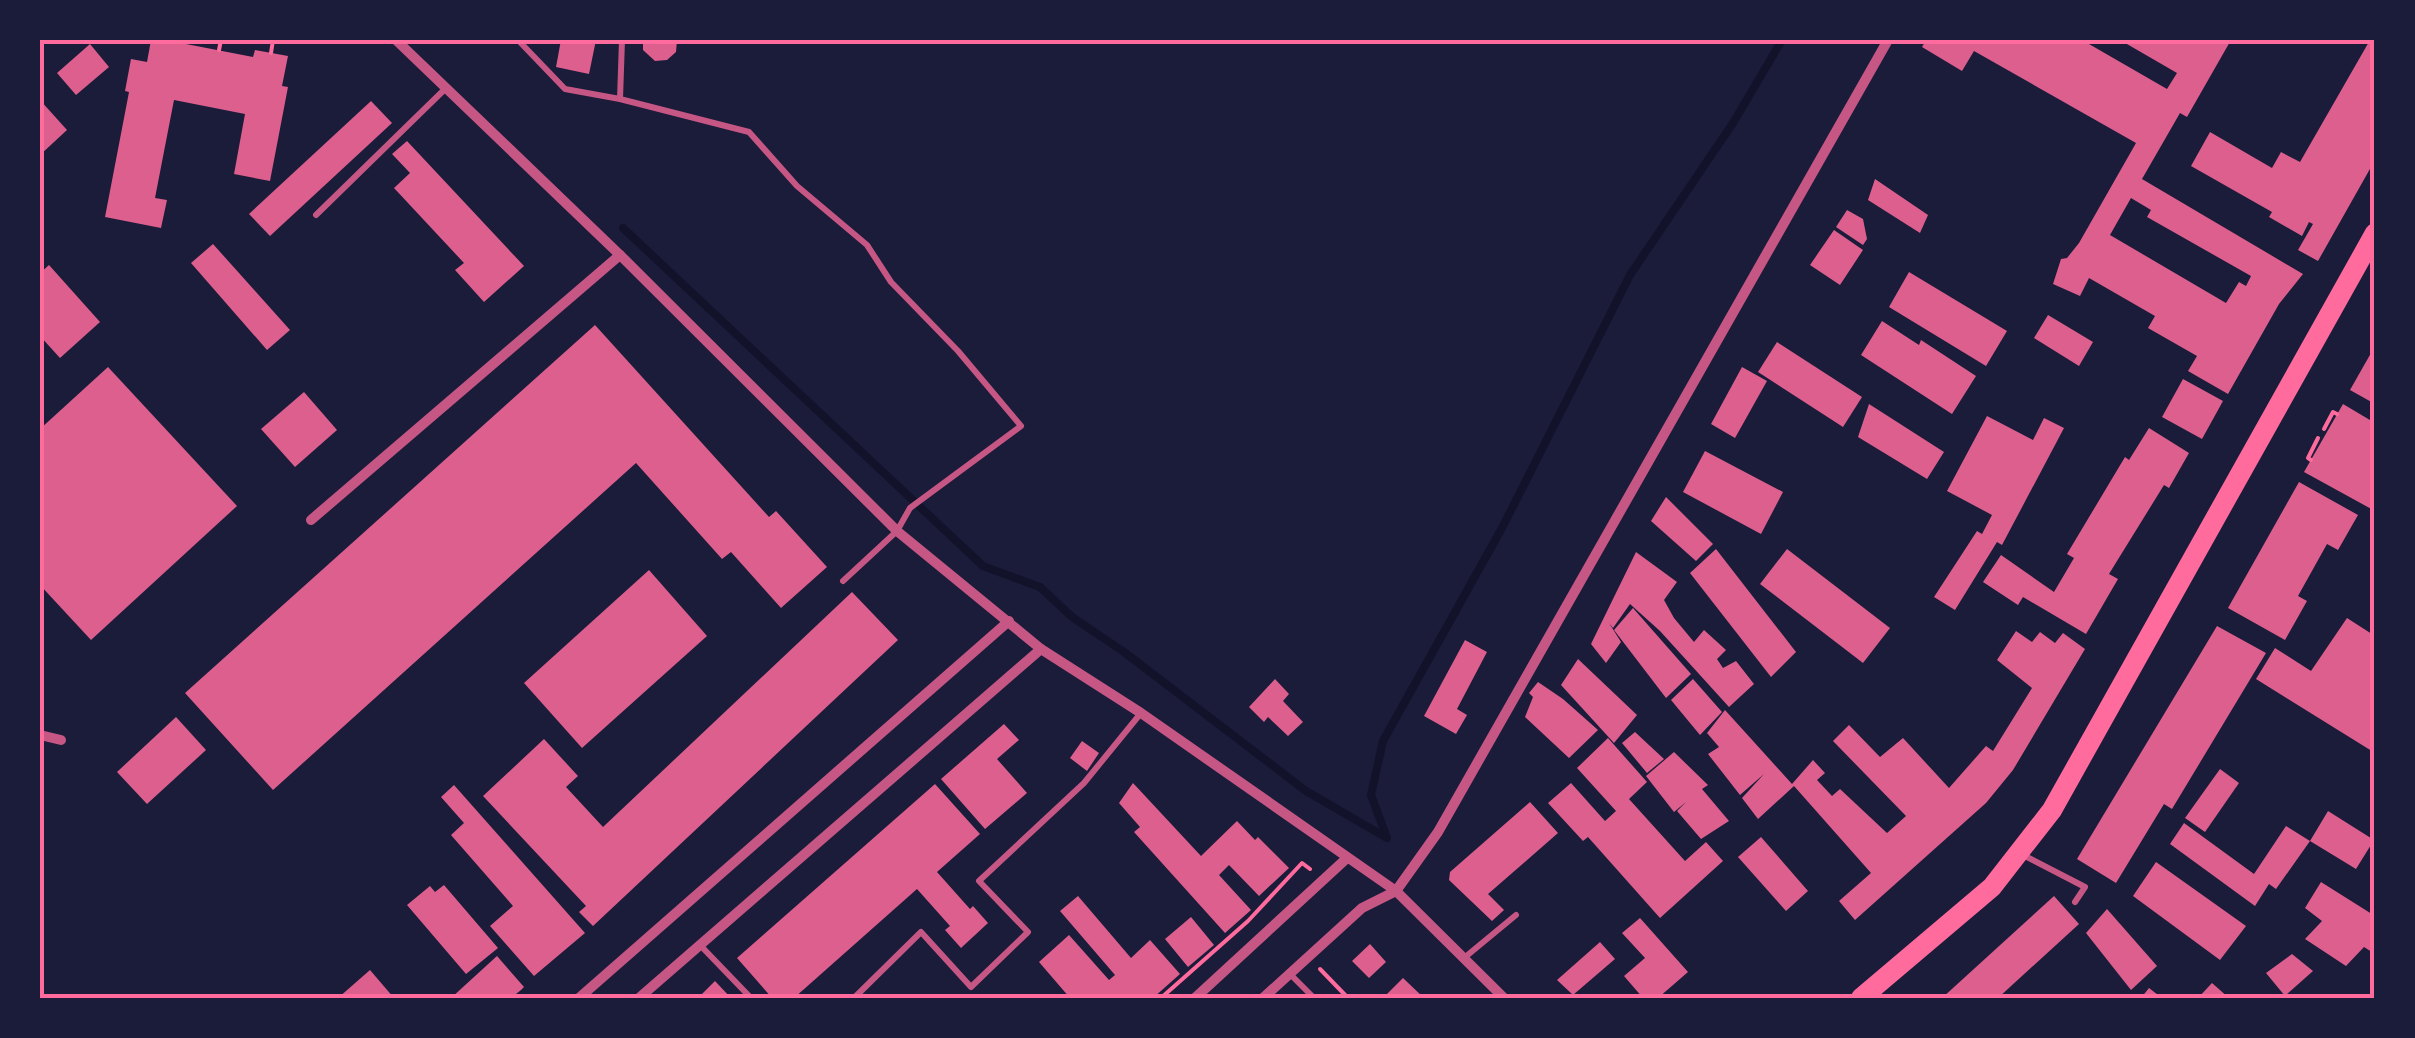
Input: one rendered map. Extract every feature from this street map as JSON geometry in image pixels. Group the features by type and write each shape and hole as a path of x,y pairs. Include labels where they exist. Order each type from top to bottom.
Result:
{"main road":[{"path":"1862,998 1992,887 2052,810 2375,233"}],"street":[{"path":"396,40 620,255 897,531 1040,649 1141,714 1396,891 1504,998"},
{"path":"1262,998 1362,908 1396,891 1438,832 1888,40"},
{"path":"311,520 620,255"},
{"path":"580,998 1009,621"},
{"path":"638,998 1040,649"},
{"path":"40,734 61,740"},
{"path":"1194,998 1346,858"}],"lane":[{"path":"518,40 565,89 749,132 797,186 867,245 891,282 958,351 1021,426 910,508 897,531 843,581"},
{"path":"620,99 622,40"},
{"path":"316,215 446,88"},
{"path":"854,998 921,932 970,987 1028,932 979,881 1084,783 1141,714"},
{"path":"2020,853 2086,887 2075,902"},
{"path":"1464,958 1516,915"},
{"path":"698,943 751,998"},
{"path":"1290,974 1314,998"}],"path":[{"path":"219,50 221,40"},
{"path":"271,53 272,40"},
{"path":"2324,429 2333,412 2337,414"},
{"path":"2311,460 2308,458 2318,438"},
{"path":"1308,958 1348,998"}],"building":[{"path":"151,40 186,40 186,44 253,57 255,50 288,56 282,86 288,87 270,181 234,174 245,114 174,100 155,198 167,200 161,228 105,217 129,92 125,91 131,59 147,62"},
{"path":"561,40 596,40 589,74 556,67"},
{"path":"643,40 677,40 676,52 667,60 655,61 643,50"},
{"path":"1926,40 2082,40 2167,89 2177,73 2120,40 2231,40 2187,117 2180,113 2142,179 2303,274 2279,304 2228,394 2188,371 2197,356 2148,328 2155,316 2089,278 2080,296 2053,284 2061,259 2067,258 2079,243 2136,143 1974,51 1962,71 1922,47","holes":["2131,198 2151,210 2147,217 2251,276 2246,286 2239,282 2226,303 2110,235"]},
{"path":"2370,40 2375,40 2375,160 2318,261 2298,250 2313,224 2309,222 2302,236 2269,217 2272,212 2191,166 2210,132 2272,168 2281,152 2300,162"},
{"path":"90,44 109,67 76,95 57,73"},
{"path":"40,100 67,130 40,155"},
{"path":"371,101 392,123 270,236 249,214"},
{"path":"407,141 524,266 484,302 455,270 464,263 394,188 410,173 392,154"},
{"path":"1875,179 1928,215 1920,233 1868,200"},
{"path":"1847,210 1863,219 1867,239 1863,245 1836,227"},
{"path":"1834,230 1863,250 1840,285 1810,265"},
{"path":"213,244 290,330 267,350 191,263"},
{"path":"49,265 100,322 60,358 40,336 40,273"},
{"path":"1909,272 2007,331 1986,366 1889,307"},
{"path":"2048,315 2093,342 2079,366 2034,338"},
{"path":"1882,321 1919,345 1921,340 1976,376 1952,414 1861,355"},
{"path":"595,325 769,517 776,511 827,567 781,608 731,552 722,559 636,463 273,790 185,693"},
{"path":"1777,342 1862,397 1843,427 1758,372"},
{"path":"2375,346 2375,404 2350,390"},
{"path":"108,367 237,506 91,640 40,585 40,429"},
{"path":"1742,367 1767,381 1735,438 1711,424"},
{"path":"2183,379 2223,401 2202,439 2162,417"},
{"path":"304,392 337,430 295,467 261,429"},
{"path":"1869,404 1944,452 1927,479 1858,437"},
{"path":"2343,404 2375,423 2375,511 2304,472"},
{"path":"1987,416 2033,440 2044,418 2064,428 2002,545 1997,542 1955,610 1934,597 1977,531 1982,534 1992,515 1947,491"},
{"path":"2149,428 2189,453 2169,488 2164,485 2109,574 2118,579 2086,634 2023,597 2018,605 1983,582 2001,555 2054,592 2074,558 2067,554 2125,457 2129,460"},
{"path":"1705,451 1783,492 1761,534 1683,492"},
{"path":"2299,482 2358,515 2338,550 2327,544 2298,596 2307,601 2285,640 2228,608"},
{"path":"1666,497 1713,544 1696,561 1651,521"},
{"path":"1716,549 1796,652 1771,677 1690,573"},
{"path":"1787,549 1890,628 1863,663 1760,584"},
{"path":"1636,552 1677,582 1664,600 1694,642 1704,630 1726,650 1717,659 1723,668 1736,661 1754,684 1729,707 1630,604 1613,628 1609,623 1621,642 1606,663 1591,644"},
{"path":"649,570 707,636 582,748 524,683"},
{"path":"852,592 898,640 593,926 579,912 586,906 483,796 544,739 578,776 566,787 603,827"},
{"path":"1633,608 1691,674 1666,698 1614,630"},
{"path":"2347,618 2375,636 2375,753 2256,679 2275,648 2311,671"},
{"path":"2217,626 2266,653 2172,809 2164,804 2116,883 2077,859"},
{"path":"2016,631 2032,642 2040,632 2055,643 2063,633 2085,649 2013,770 1986,803 1855,920 1839,901 1871,873 1794,786 1758,819 1742,798 1764,774 1740,795 1708,754 1719,747 1707,733 1725,710 1792,784 1813,760 1825,773 1817,780 1832,796 1840,789 1887,833 1906,816 1833,741 1849,725 1880,757 1903,738 1949,788 1986,746 1993,751 2032,688 1997,660"},
{"path":"1465,640 1487,652 1457,709 1467,715 1456,734 1424,716"},
{"path":"1578,659 1637,715 1614,743 1561,685"},
{"path":"1275,679 1289,694 1283,701 1303,722 1288,736 1268,717 1264,722 1249,707"},
{"path":"1693,679 1722,712 1700,735 1671,700"},
{"path":"1538,682 1598,730 1569,758 1525,717 1533,697 1529,693"},
{"path":"176,717 206,750 147,804 117,772"},
{"path":"1004,724 1019,740 997,759 1027,793 985,829 941,779"},
{"path":"1635,732 1664,759 1647,773 1622,743"},
{"path":"1608,738 1647,782 1629,799 1685,861 1706,842 1723,861 1660,918 1588,837 1583,841 1548,803 1571,783 1605,821 1616,811 1577,768"},
{"path":"1082,741 1099,753 1087,771 1070,758"},
{"path":"1674,752 1708,785 1702,789 1729,821 1701,839 1677,811 1686,802 1674,812 1646,776"},
{"path":"2220,769 2239,783 2205,832 2185,818"},
{"path":"1133,783 1201,856 1237,821 1289,868 1259,896 1229,865 1219,875 1251,910 1225,933 1134,832 1140,827 1119,803"},
{"path":"935,784 980,834 937,872 988,923 961,948 945,930 950,926 917,889 794,998 772,998 737,958"},
{"path":"454,785 585,933 534,976 490,926 513,906 451,835 464,823 441,797"},
{"path":"1530,802 1558,833 1488,894 1504,910 1492,921 1449,880 1450,872"},
{"path":"2328,811 2374,840 2356,869 2310,841"},
{"path":"2184,823 2254,874 2286,826 2310,841 2276,889 2269,884 2255,906 2170,844"},
{"path":"1761,837 1808,891 1786,911 1738,857"},
{"path":"2156,862 2246,926 2220,960 2133,896"},
{"path":"2321,882 2375,916 2375,954 2364,947 2346,966 2305,939 2322,921 2305,908"},
{"path":"444,885 498,948 466,974 407,905 430,886 435,892"},
{"path":"1078,896 1131,958 1150,940 1180,974 1153,998 1070,998 1039,962 1069,935 1109,980 1115,975 1060,911"},
{"path":"2054,896 2079,924 1998,998 1942,998"},
{"path":"2107,909 2157,966 2131,990 2086,933"},
{"path":"1191,917 1214,945 1188,967 1165,939"},
{"path":"1640,918 1688,972 1658,998 1643,998 1624,976 1645,958 1622,933"},
{"path":"1600,942 1615,959 1573,995 1557,980"},
{"path":"1370,944 1386,962 1369,978 1352,961"},
{"path":"2292,954 2313,971 2285,996 2266,973"},
{"path":"497,956 524,987 521,990 511,998 451,998"},
{"path":"370,970 394,998 338,998"},
{"path":"1403,978 1424,998 1383,998"},
{"path":"715,981 731,998 698,998"},
{"path":"2212,983 2229,998 2198,998"},
{"path":"2149,988 2162,998 2141,998"}],"waterway":[{"path":"623,228 983,566 1040,587 1072,617 1306,791 1387,838 1371,795 1383,741 1502,528 1630,275 1733,123 1782,40"}]}
